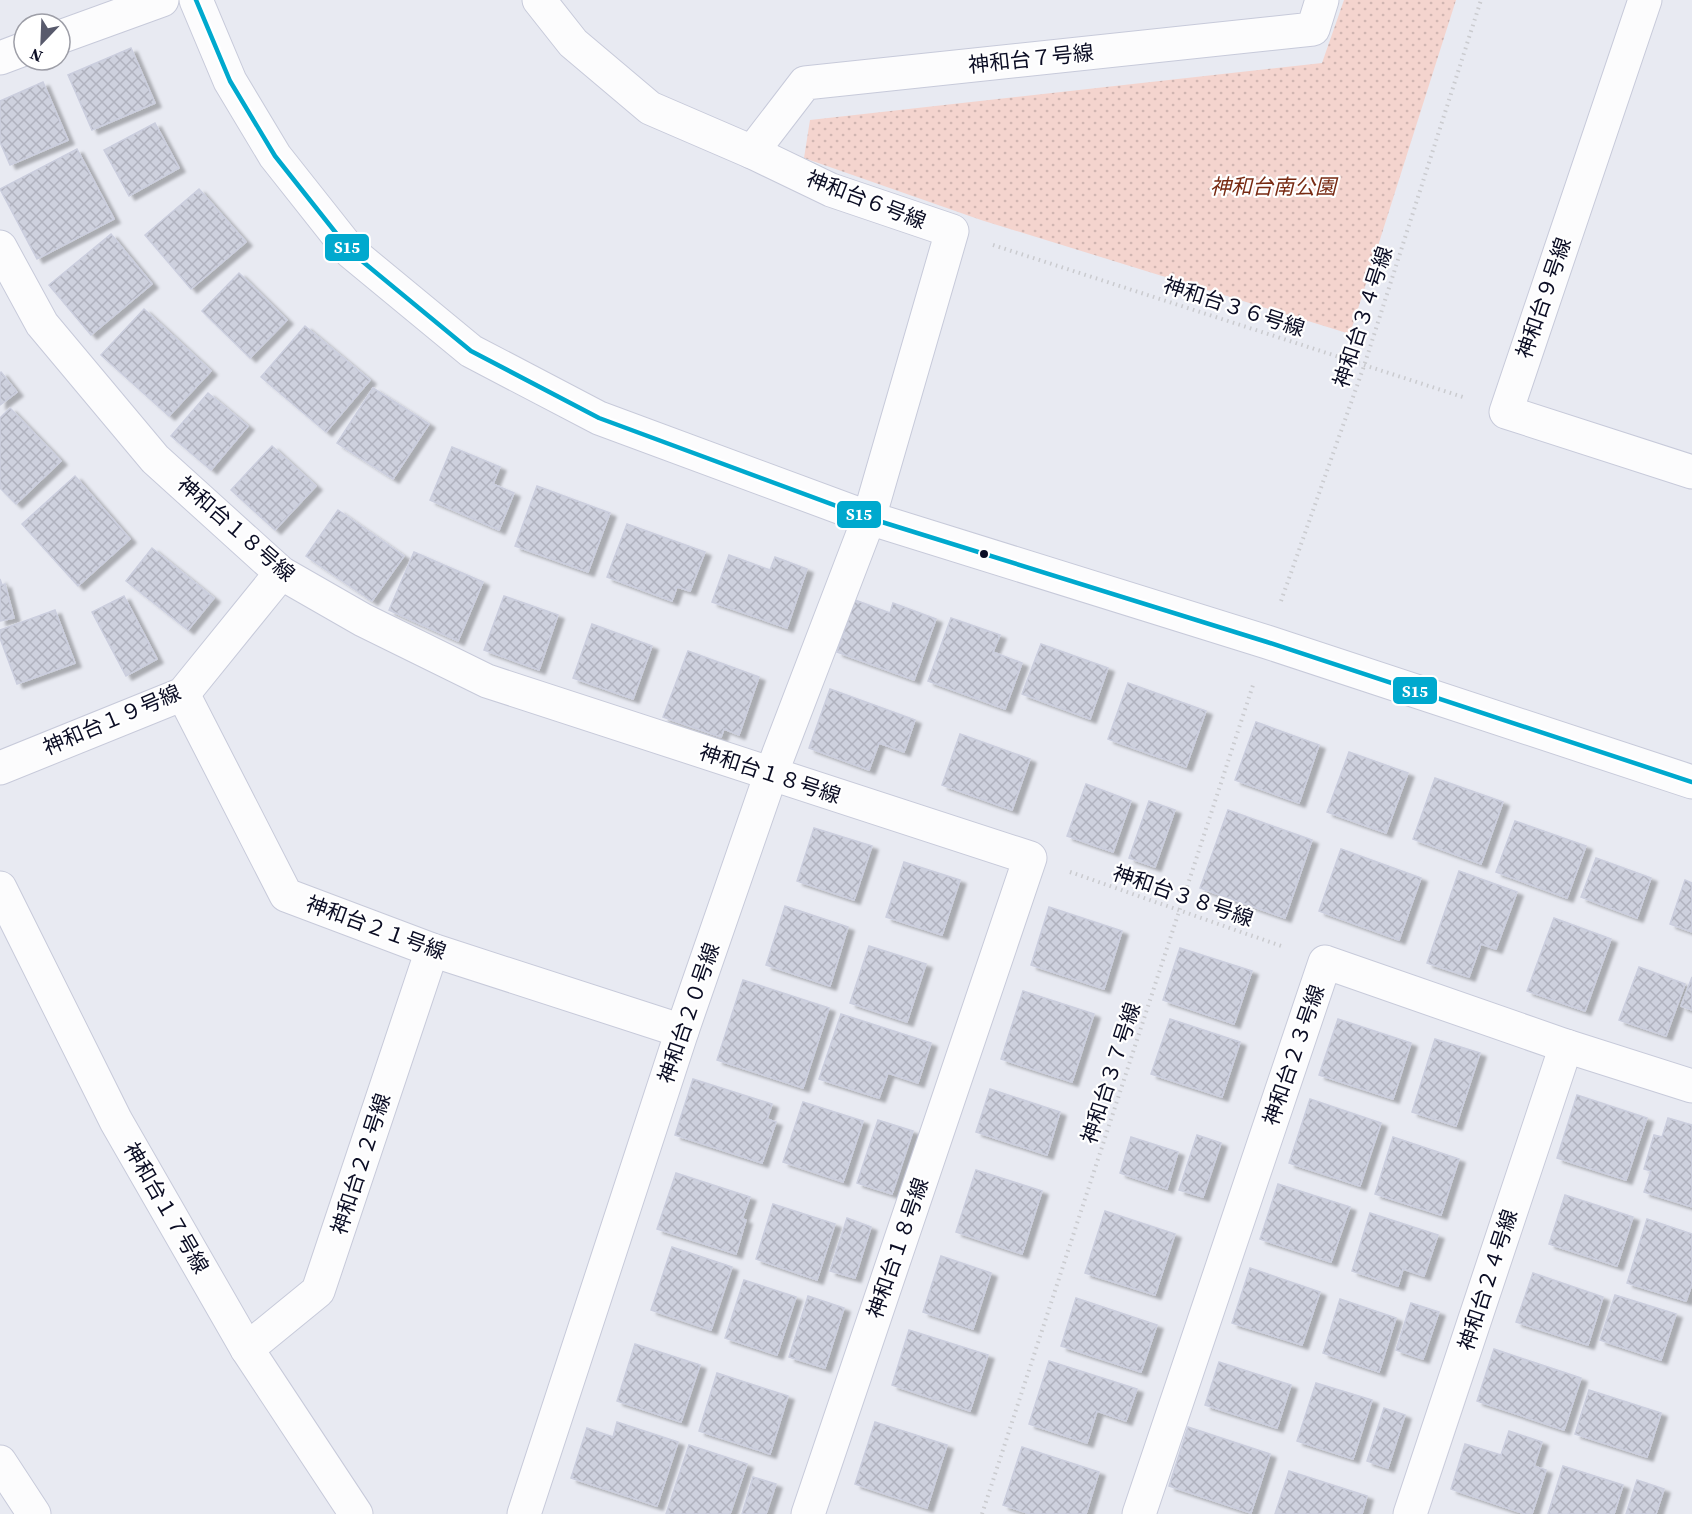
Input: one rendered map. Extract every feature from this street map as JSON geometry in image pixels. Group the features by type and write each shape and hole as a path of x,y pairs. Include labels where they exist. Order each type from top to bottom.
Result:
{"street":[{"path":"72,33 162,0"},
{"path":"196,0 230,81 275,156 351,252 471,351 599,418 869,518 1267,642 1692,782"},
{"name":"神和台６号線","path":"539,0 573,43 650,108 752,152 831,190 952,231 869,518"},
{"name":"神和台７号線","path":"752,152 805,82 1313,29 1323,0"},
{"name":"神和台９号線","path":"1506,412 1645,0"},
{"name":"神和台１８号線","path":"0,247 42,324 155,459 281,573 363,620 487,681 1030,858 808,1514"},
{"path":"1506,412 1692,472"},
{"name":"神和台２０号線","path":"524,1514 682,1032 771,774 869,518"},
{"name":"神和台１９号線","path":"0,768 183,694 281,573"},
{"name":"神和台２１号線","path":"183,694 286,895 432,950 682,1032"},
{"name":"神和台１７号線","path":"0,888 116,1121 247,1349 356,1514"},
{"name":"神和台２２号線","path":"247,1349 318,1291 432,950"},
{"name":"神和台２３号線","path":"1139,1514 1325,962 1566,1046 1692,1086"},
{"name":"神和台２４号線","path":"1410,1514 1566,1046"},
{"path":"0,1462 34,1514"}],"path":[{"name":"神和台３４号線","path":"1267,642 1364,366 1481,0"},
{"name":"神和台３６号線","path":"952,231 1506,412"},
{"name":"神和台３７号線","path":"982,1514 1267,642"},
{"name":"神和台３８号線","path":"1030,858 1325,962"}],"green space":[{"name":"神和台南公園","path":"1344,0 1456,0 1350,334 981,220 804,158 810,120 1322,63"}],"building":[{"path":"131,48 155,103 92,130 68,75"},
{"path":"43,82 68,140 10,165 0,142 0,101"},
{"path":"155,123 179,168 129,196 104,150"},
{"path":"77,149 114,219 37,259 0,189"},
{"path":"199,189 246,242 191,289 145,235"},
{"path":"111,234 152,284 91,335 49,285"},
{"path":"239,273 287,320 250,358 202,311"},
{"path":"144,309 211,371 169,416 101,355"},
{"path":"305,326 370,380 326,432 261,377"},
{"path":"0,373 17,392 0,405"},
{"path":"373,388 429,424 393,479 337,443"},
{"path":"208,393 248,426 211,470 171,436"},
{"path":"10,408 61,461 16,504 0,488 0,418"},
{"path":"272,446 316,486 275,530 231,490"},
{"path":"452,447 500,467 493,484 514,493 499,530 430,500"},
{"path":"75,476 130,539 78,586 22,524"},
{"path":"537,486 610,513 588,572 515,546"},
{"path":"338,510 404,556 372,601 306,556"},
{"path":"627,524 705,552 690,591 677,587 672,601 607,577"},
{"path":"152,548 214,598 188,630 126,581"},
{"path":"414,552 483,582 458,641 389,610"},
{"path":"729,555 770,570 775,557 807,569 787,628 712,602"},
{"path":"0,579 2,585 5,584 14,618 0,621"},
{"path":"124,596 157,659 126,676 92,612"},
{"path":"504,596 558,615 539,670 484,650"},
{"path":"855,600 890,613 893,603 936,619 914,680 837,652"},
{"path":"55,610 75,663 17,684 0,638 0,630"},
{"path":"951,618 1000,635 993,652 1022,663 1005,709 928,681"},
{"path":"592,624 652,646 633,699 573,678"},
{"path":"1041,644 1108,668 1090,719 1022,694"},
{"path":"688,651 759,677 739,735 724,729 721,737 663,717"},
{"path":"1128,683 1206,711 1186,767 1108,739"},
{"path":"830,689 915,720 904,752 879,743 869,770 809,748"},
{"path":"1256,722 1319,745 1299,803 1235,780"},
{"path":"960,734 1030,759 1012,810 942,785"},
{"path":"1349,752 1408,773 1386,833 1327,812"},
{"path":"1435,778 1503,802 1481,864 1413,839"},
{"path":"1086,784 1131,801 1113,852 1067,836"},
{"path":"1149,801 1175,810 1155,867 1129,858"},
{"path":"1228,810 1312,840 1285,918 1200,888"},
{"path":"1515,821 1586,846 1567,898 1496,872"},
{"path":"814,828 872,846 854,900 797,881"},
{"path":"1341,849 1421,878 1399,940 1319,911"},
{"path":"1596,858 1651,878 1637,918 1581,897"},
{"path":"904,862 960,880 942,935 886,917"},
{"path":"1459,871 1517,892 1496,949 1481,944 1469,977 1427,963"},
{"path":"1685,880 1692,883 1692,932 1670,924"},
{"path":"785,906 848,927 830,986 766,965"},
{"path":"1049,907 1122,931 1104,989 1031,965"},
{"path":"1554,918 1611,939 1585,1011 1527,991"},
{"path":"869,946 926,964 907,1022 850,1003"},
{"path":"1180,948 1252,971 1234,1024 1163,1000"},
{"path":"1639,967 1685,984 1666,1036 1619,1020"},
{"path":"1692,977 1692,1010 1681,1006"},
{"path":"743,980 829,1008 803,1088 717,1060"},
{"path":"1023,991 1094,1014 1072,1082 1001,1059"},
{"path":"841,1014 931,1043 918,1083 888,1073 879,1098 819,1079"},
{"path":"1170,1019 1240,1042 1222,1097 1151,1074"},
{"path":"1338,1019 1411,1043 1393,1099 1319,1075"},
{"path":"1435,1039 1480,1053 1456,1126 1412,1112"},
{"path":"693,1079 772,1104 767,1119 776,1122 762,1163 675,1135"},
{"path":"990,1089 1060,1112 1047,1155 976,1132"},
{"path":"1577,1095 1647,1118 1626,1180 1557,1158"},
{"path":"1310,1099 1381,1123 1360,1186 1289,1163"},
{"path":"803,1102 863,1121 843,1182 783,1162"},
{"path":"1668,1118 1692,1125 1692,1207 1644,1192 1651,1171 1644,1169 1654,1135 1662,1137"},
{"path":"878,1120 913,1131 892,1194 857,1183"},
{"path":"1197,1135 1221,1143 1203,1197 1179,1190"},
{"path":"1131,1137 1178,1152 1167,1189 1120,1173"},
{"path":"1393,1137 1459,1159 1441,1215 1375,1194"},
{"path":"976,1170 1042,1191 1022,1254 956,1232"},
{"path":"676,1173 750,1197 742,1219 746,1220 736,1254 657,1229"},
{"path":"1278,1184 1350,1207 1331,1262 1260,1239"},
{"path":"1565,1195 1633,1217 1617,1266 1549,1244"},
{"path":"773,1204 835,1224 817,1280 756,1259"},
{"path":"1105,1211 1175,1234 1155,1295 1085,1273"},
{"path":"1370,1213 1438,1235 1424,1276 1403,1269 1398,1286 1352,1271"},
{"path":"847,1218 871,1227 855,1278 830,1271"},
{"path":"1647,1219 1692,1234 1692,1284 1686,1301 1627,1283"},
{"path":"672,1247 732,1267 711,1330 651,1310"},
{"path":"941,1256 991,1273 973,1329 923,1312"},
{"path":"1250,1268 1320,1292 1302,1345 1232,1323"},
{"path":"1533,1273 1603,1297 1588,1345 1516,1322"},
{"path":"744,1280 796,1297 777,1355 725,1338"},
{"path":"1615,1295 1676,1314 1661,1360 1600,1340"},
{"path":"808,1296 844,1308 825,1368 789,1357"},
{"path":"1076,1298 1157,1325 1141,1372 1061,1346"},
{"path":"1340,1299 1396,1318 1379,1372 1323,1353"},
{"path":"1411,1303 1439,1312 1423,1359 1396,1350"},
{"path":"909,1330 988,1355 970,1411 892,1385"},
{"path":"635,1344 700,1365 681,1422 617,1401"},
{"path":"1494,1349 1581,1378 1564,1430 1477,1401"},
{"path":"1049,1361 1137,1389 1126,1421 1097,1411 1087,1443 1029,1424"},
{"path":"1219,1362 1291,1385 1277,1428 1205,1405"},
{"path":"717,1373 788,1396 770,1454 699,1431"},
{"path":"1316,1383 1372,1400 1353,1459 1297,1441"},
{"path":"1589,1390 1661,1413 1647,1457 1575,1434"},
{"path":"1384,1408 1405,1415 1388,1468 1367,1461"},
{"path":"617,1422 678,1442 657,1506 571,1478 587,1428 613,1437"},
{"path":"875,1422 947,1445 927,1508 855,1484"},
{"path":"1188,1427 1270,1454 1251,1513 1169,1486"},
{"path":"1509,1431 1542,1442 1534,1466 1546,1470 1532,1514 1525,1514 1451,1489 1465,1444 1501,1455"},
{"path":"689,1445 747,1464 730,1514 666,1514"},
{"path":"1022,1447 1099,1472 1086,1514 1030,1514 1003,1505"},
{"path":"1563,1466 1623,1485 1614,1514 1548,1514"},
{"path":"1289,1471 1367,1496 1362,1514 1275,1514"},
{"path":"753,1477 776,1484 766,1514 742,1514"},
{"path":"1637,1480 1664,1489 1656,1514 1626,1514"}],"transit line":[{"name":"S15","path":"196,0 230,81 275,156 351,252 471,351 599,418 869,518 1267,642 1692,782"}]}
